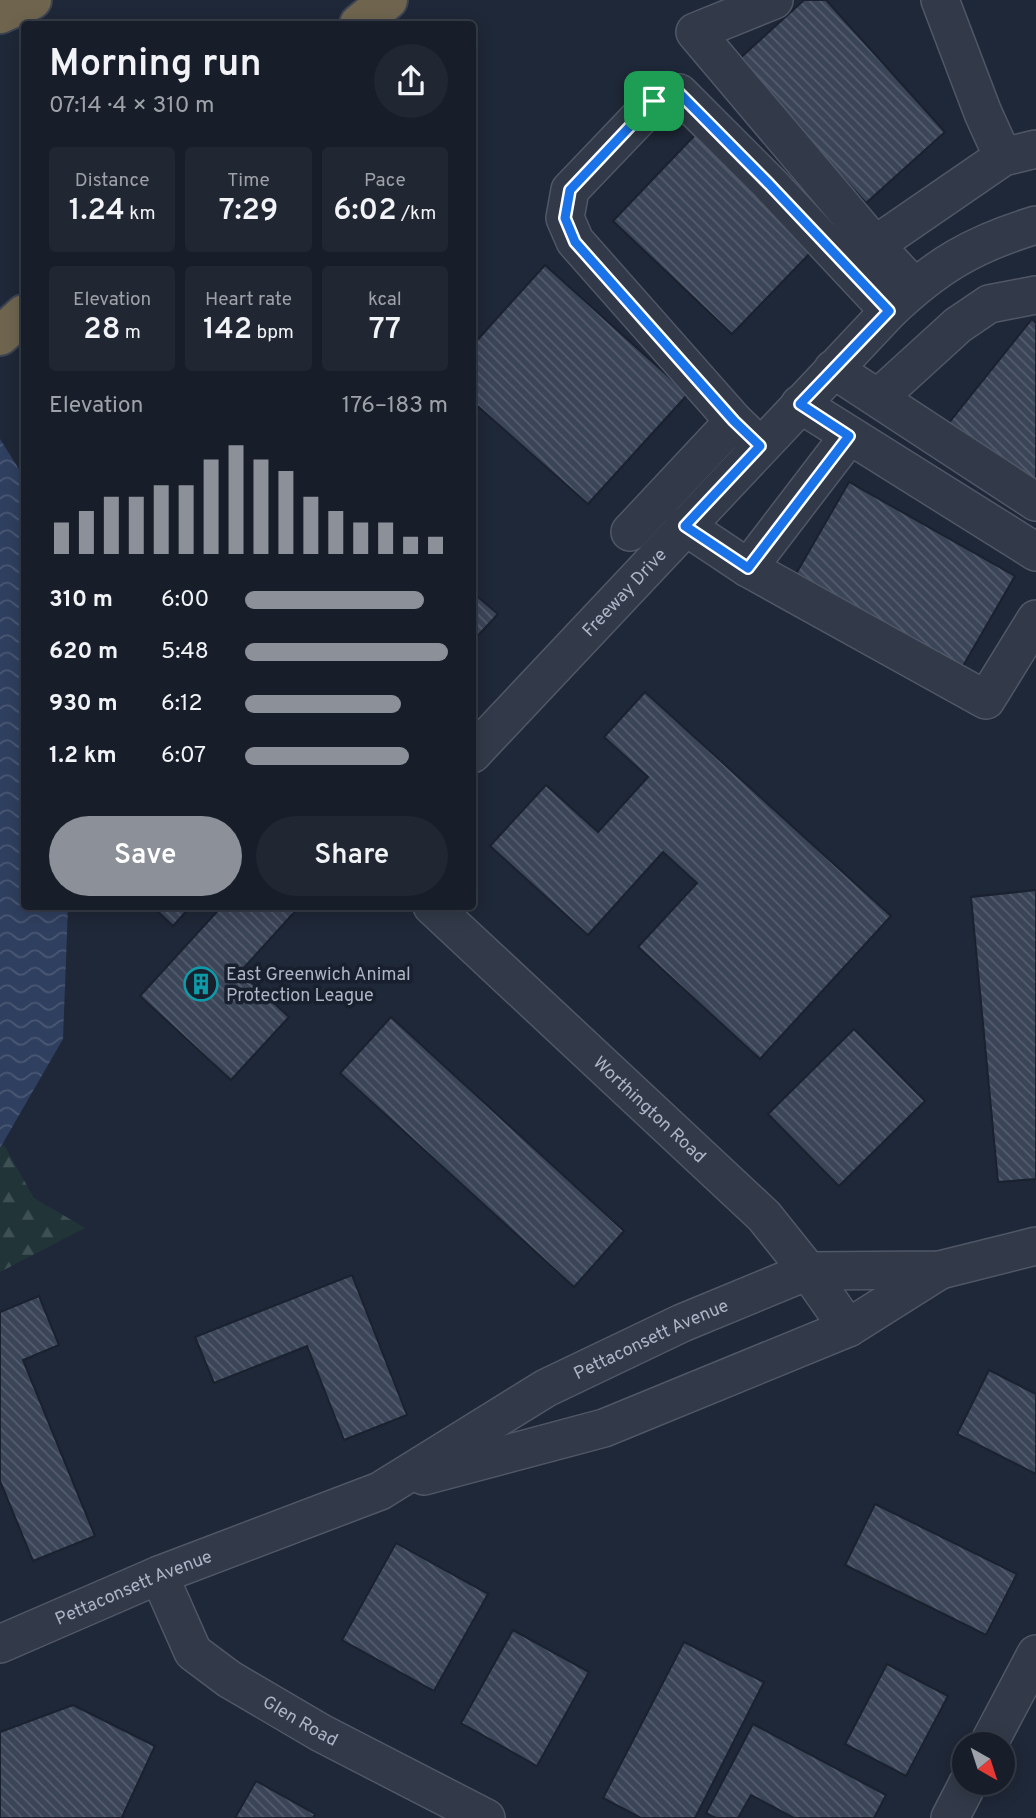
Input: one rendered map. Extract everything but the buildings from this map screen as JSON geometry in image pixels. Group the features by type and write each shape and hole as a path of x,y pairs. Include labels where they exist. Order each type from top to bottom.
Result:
{"highway":[{"path":"0,14 32,0"},
{"path":"0,336 21,317"}],"street":[{"path":"774,0 695,32 875,245 901,299"},
{"path":"875,245 1019,153 983,113 940,0"},
{"path":"630,531 747,434 575,242 565,218 570,190 654,101 679,93 769,184 901,299"},
{"name":"Freeway Drive","path":"476,750 685,526 747,434 800,404 901,299 948,262 990,240 1036,225"},
{"path":"880,397 958,325 989,304 1036,295"},
{"path":"833,369 880,397 1036,502"},
{"path":"800,404 1036,552"},
{"path":"748,568 849,436"},
{"path":"685,526 748,568 986,700 1036,618"},
{"name":"Worthington Road","path":"436,910 764,1216 808,1270 848,1328"},
{"name":"Pettaconsett Avenue","path":"0,1644 159,1575 380,1491 546,1388 682,1323 808,1270 940,1270 1036,1246"},
{"name":"Pettaconsett Avenue","path":"387,1486 604,1428 848,1328 940,1270"},
{"name":"Glen Road","path":"159,1575 193,1652 229,1679 321,1732 486,1818"},
{"path":"995,1732 1036,1654"},
{"path":"950,1818 961,1796"}],"green space":[{"path":"4,1145 34,1198 85,1228 0,1272 0,1148"}],"water":[{"path":"0,439 21,472 21,910 68,910 63,1039 0,1148"}],"place":[{"name":"East Greenwich Animal Protection League","path":"201,984"}],"route":[{"path":"679,93 889,311 800,404 849,436 748,568 685,526 760,446 734,421 575,242 565,218 570,190 654,101 679,93"}]}
